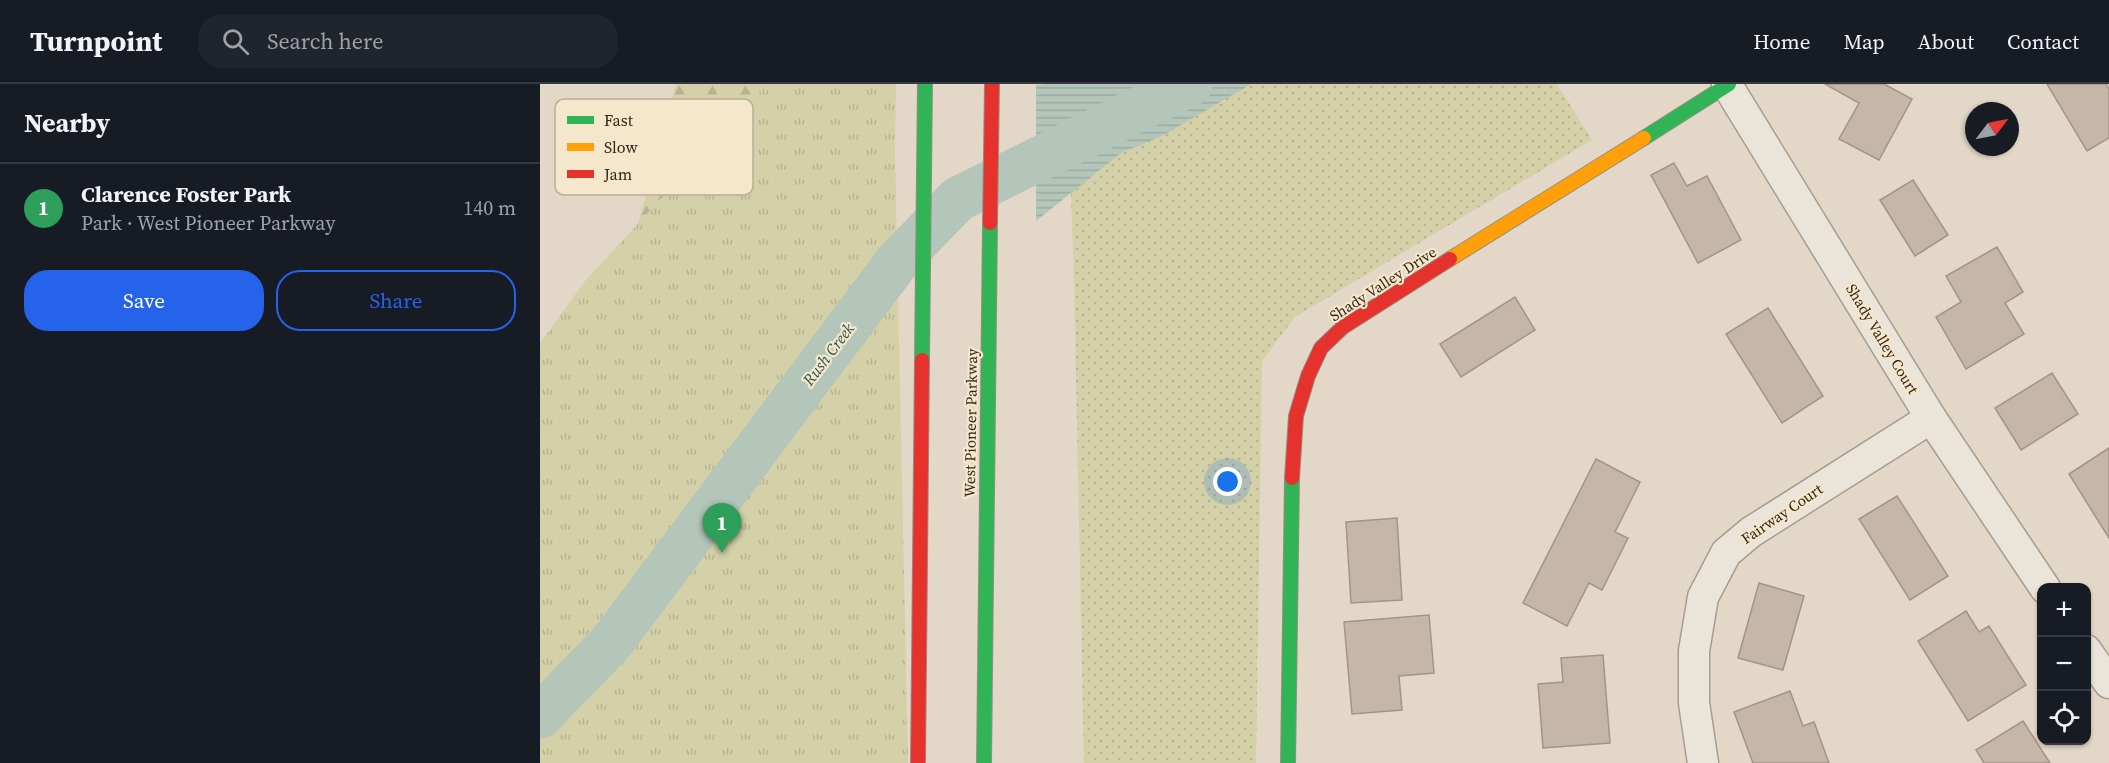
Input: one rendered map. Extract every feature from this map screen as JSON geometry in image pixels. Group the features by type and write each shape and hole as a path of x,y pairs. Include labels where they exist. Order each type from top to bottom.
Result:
{"main road":[{"path":"918,763 925,84"},
{"name":"West Pioneer Parkway","path":"984,763 992,84"},
{"name":"Shady Valley Drive","path":"1288,763 1292,467 1296,416 1308,376 1321,348 1343,327 1728,85"}],"street":[{"name":"Shady Valley Court","path":"1728,85 1931,418 2042,583"},
{"name":"Fairway Court","path":"1704,763 1694,703 1694,651 1703,597 1726,553 1751,532 1931,418"},
{"path":"2091,657 2109,684"}],"green space":[{"path":"676,84 767,84 753,99 672,99"},
{"path":"767,84 896,84 895,150 908,763 540,763 540,343 585,281 664,195 753,195 753,99"},
{"path":"1067,84 1557,84 1592,140 1295,317 1262,361 1256,763 1084,763 1074,279"},
{"path":"646,195 665,195 638,224"}],"shaded area":[{"path":"1251,84 1162,136 1121,153 1036,221 1036,85"}],"building":[{"path":"1825,84 1884,84 1912,99 1879,160 1839,139 1859,103"},
{"path":"2047,84 2106,84 2109,89 2109,138 2087,151"},
{"path":"1674,163 1687,186 1707,176 1741,240 1698,263 1651,175"},
{"path":"1913,180 1948,235 1915,256 1880,200"},
{"path":"1997,247 2023,292 2005,303 2024,334 1966,369 1936,317 1961,302 1946,276"},
{"path":"1515,297 1535,330 1461,377 1440,344"},
{"path":"1768,308 1823,396 1782,423 1726,334"},
{"path":"2052,373 2078,414 2021,450 1995,408"},
{"path":"2109,448 2109,538 2069,474"},
{"path":"1596,459 1640,482 1615,532 1628,538 1602,590 1589,583 1567,626 1523,603"},
{"path":"1897,496 1948,576 1910,600 1859,519"},
{"path":"1397,518 1402,600 1351,603 1346,522"},
{"path":"1759,583 1804,596 1783,670 1738,658"},
{"path":"1966,611 1979,632 1989,626 2026,685 1968,721 1918,641"},
{"path":"1429,615 1434,673 1399,676 1402,710 1352,714 1344,622"},
{"path":"1603,655 1610,743 1543,748 1538,684 1563,682 1561,658"},
{"path":"1790,691 1803,726 1814,722 1829,763 1753,763 1734,712"},
{"path":"2023,721 2050,763 1984,763 1976,750"}],"waterway":[{"name":"Rush Creek","path":"540,716 611,643 897,262 958,199 1190,84"}],"traffic: fast":[{"path":"922,360 925,84"},
{"path":"1644,138 1729,84"},
{"path":"984,763 990,223"},
{"path":"1288,763 1292,478"}],"traffic: slow":[{"path":"1450,259 1644,138"}],"traffic: jam":[{"path":"990,223 992,84"},
{"path":"1292,478 1296,416 1308,376 1321,348 1343,327 1450,259"},
{"path":"918,763 922,360"}],"place":[{"name":"Clarence Foster Park","path":"722,553"}]}
